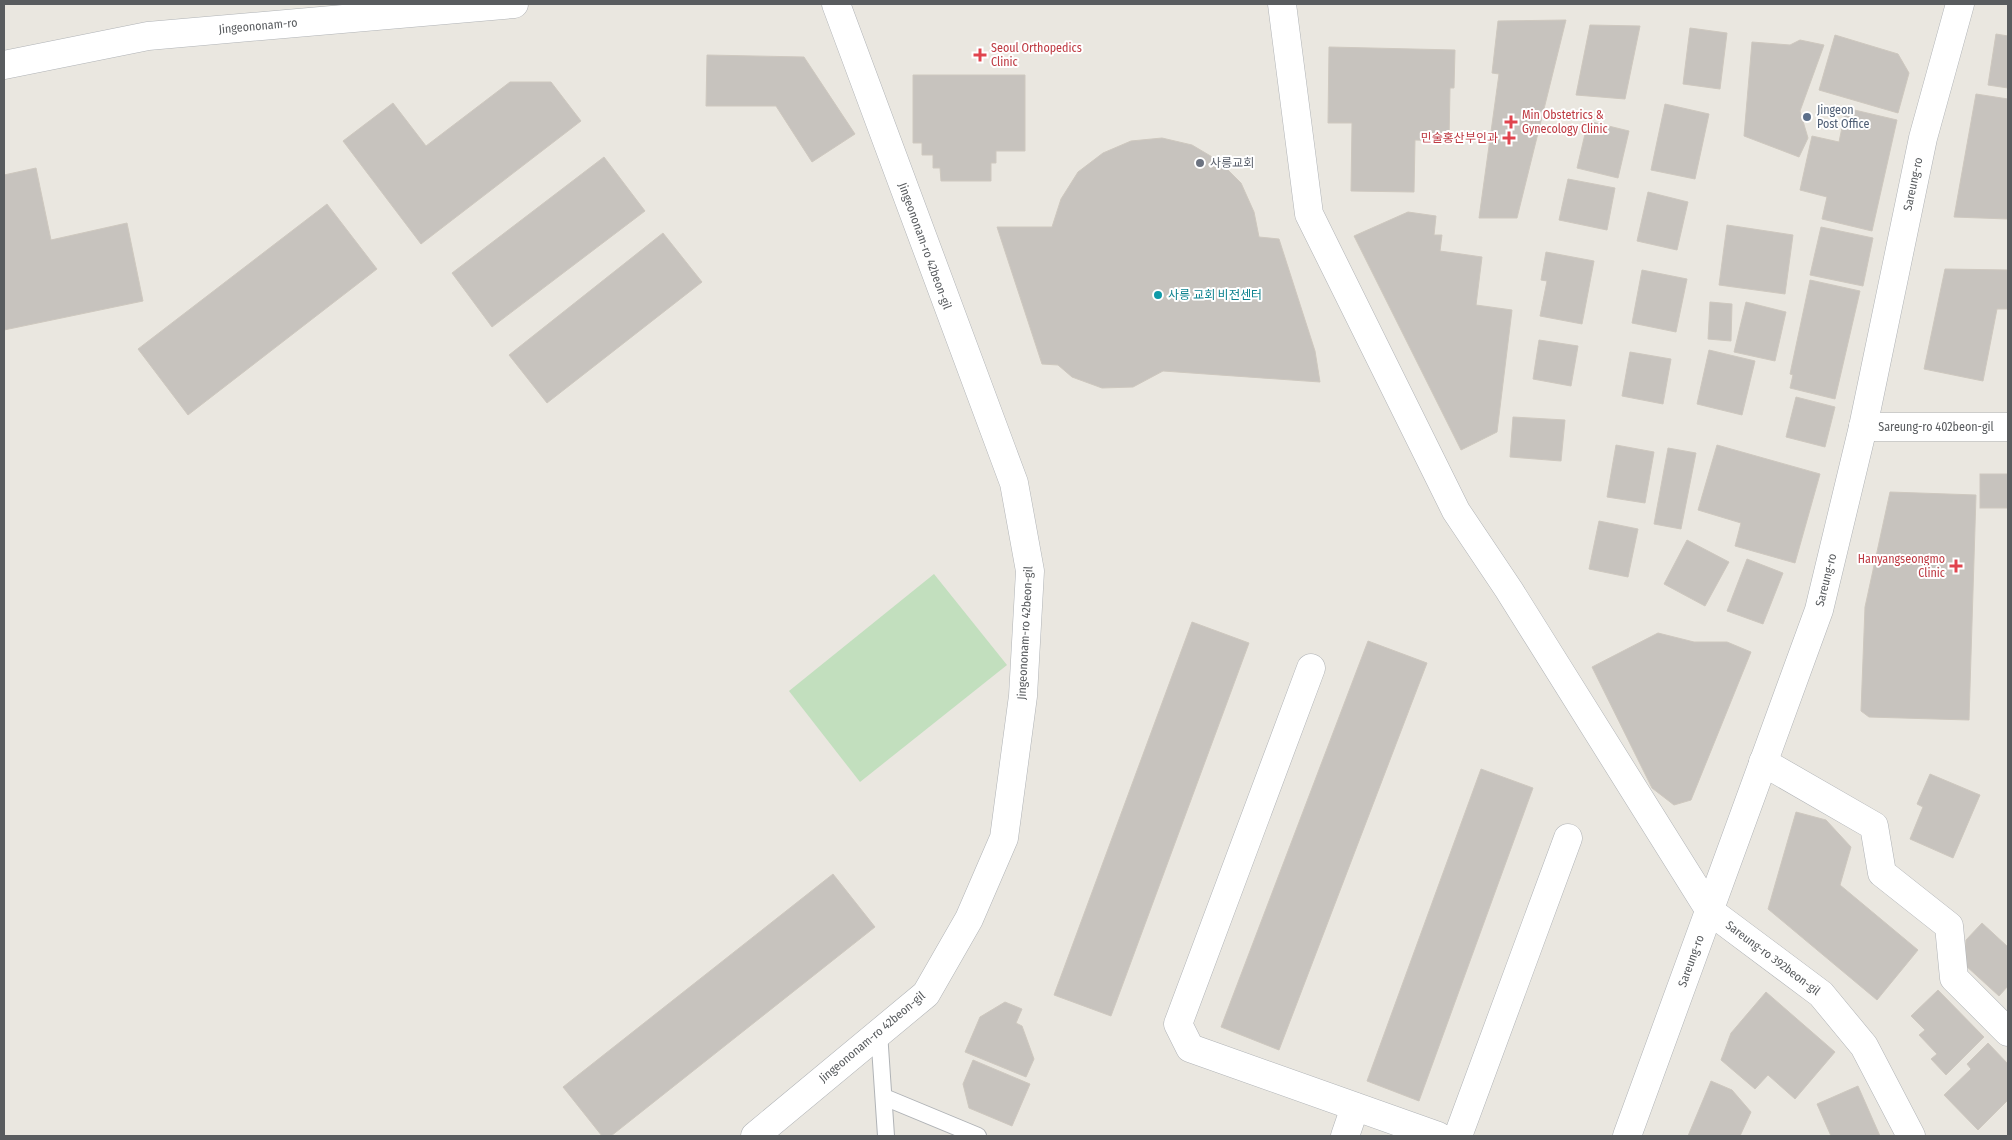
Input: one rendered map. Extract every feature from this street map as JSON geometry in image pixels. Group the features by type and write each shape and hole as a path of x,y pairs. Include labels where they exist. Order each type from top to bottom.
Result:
{"street":[{"name":"Jingeononam-ro","path":"4,65 148,36 514,4"},
{"name":"Jingeononam-ro 42beon-gil","path":"755,1136 926,994 969,919 1004,838 1023,696 1030,571 1014,483 836,4"},
{"path":"1282,4 1309,214 1456,511 1509,590 1710,911"},
{"name":"Sareung-ro","path":"1627,1136 1819,610 1863,427 1923,138 1960,4"},
{"name":"Sareung-ro 402beon-gil","path":"1863,427 2008,427"},
{"path":"1311,668 1178,1024 1190,1048 1438,1136"},
{"path":"1763,762 1874,826 1882,873 1949,926 1954,978 2008,1032"},
{"path":"1458,1136 1568,838"},
{"name":"Sareung-ro 392beon-gil","path":"1710,911 1821,994 1864,1046 1911,1136"},
{"path":"1345,1136 1355,1107"}],"lane":[{"path":"879,1032 886,1136"},
{"path":"884,1096 978,1136"}],"green space":[{"path":"934,574 1007,665 860,782 789,691"}],"building":[{"path":"1566,20 1517,218 1479,218 1499,74 1492,73 1498,21"},
{"path":"1590,25 1640,26 1625,99 1576,95"},
{"path":"1690,28 1727,33 1720,89 1683,84"},
{"path":"1996,34 2008,36 2008,88 1988,85"},
{"path":"1835,35 1898,54 1909,73 1898,113 1819,90"},
{"path":"1800,40 1824,45 1800,111 1808,138 1799,157 1744,136 1752,42 1790,45"},
{"path":"1329,47 1455,50 1454,88 1450,88 1449,141 1415,140 1414,192 1351,191 1352,123 1328,123"},
{"path":"707,55 804,57 855,134 812,162 776,106 706,106"},
{"path":"913,75 1025,75 1025,151 996,151 996,163 991,163 991,181 941,181 940,168 933,168 933,155 922,155 922,143 913,143"},
{"path":"510,82 551,82 581,121 421,244 343,141 393,103 426,146"},
{"path":"1976,94 2008,99 2008,219 1954,217"},
{"path":"1665,104 1709,114 1695,179 1651,170"},
{"path":"1846,108 1897,120 1872,231 1822,219 1827,197 1800,190 1812,136 1839,142"},
{"path":"1588,121 1629,131 1618,178 1577,168"},
{"name":"사릉 교회 비전센터","path":"1162,138 1192,145 1219,161 1241,183 1254,212 1259,237 1279,239 1315,351 1320,382 1163,371 1133,387 1102,388 1072,377 1058,365 1042,364 997,227 1052,227 1061,199 1078,172 1103,153 1131,141"},
{"path":"604,157 645,211 492,327 452,273"},
{"path":"36,168 51,240 127,223 143,301 4,330 4,175"},
{"path":"1568,179 1615,188 1607,230 1559,220"},
{"path":"1648,192 1688,202 1677,250 1637,241"},
{"path":"327,204 377,269 188,415 138,349"},
{"path":"1408,212 1436,216 1434,235 1442,235 1440,251 1482,257 1476,305 1512,310 1497,432 1461,450 1354,236"},
{"path":"1727,225 1793,235 1785,294 1719,285"},
{"path":"1821,227 1873,238 1863,286 1810,275"},
{"path":"663,233 702,282 547,403 509,355"},
{"path":"1546,252 1594,261 1582,324 1540,316 1547,281 1541,280"},
{"path":"1945,269 2008,270 2008,309 1997,309 1983,381 1924,369"},
{"path":"1642,270 1687,279 1676,332 1632,323"},
{"path":"1810,280 1860,291 1835,399 1790,388 1793,375 1790,374"},
{"path":"1710,302 1732,304 1731,341 1708,339"},
{"path":"1746,302 1786,312 1775,361 1734,352"},
{"path":"1539,340 1578,346 1571,386 1533,379"},
{"path":"1709,350 1755,361 1742,415 1697,404"},
{"path":"1630,352 1671,359 1663,404 1622,396"},
{"path":"1796,397 1835,407 1825,447 1786,437"},
{"path":"1513,417 1565,420 1561,461 1510,457"},
{"path":"1616,445 1654,452 1645,503 1607,497"},
{"path":"1717,445 1820,474 1795,563 1735,546 1741,523 1698,510"},
{"path":"1668,448 1696,453 1681,529 1654,524"},
{"path":"1980,474 2008,474 2008,508 1980,508"},
{"path":"1890,492 1976,495 1969,720 1869,717 1861,711 1865,607"},
{"path":"1599,521 1638,529 1628,577 1589,569"},
{"path":"1687,540 1729,562 1705,606 1664,584"},
{"path":"1747,559 1783,573 1763,624 1727,611"},
{"path":"1192,622 1249,643 1111,1016 1054,995"},
{"path":"1658,633 1694,642 1727,642 1751,652 1691,800 1674,805 1652,788 1592,667"},
{"path":"1368,641 1427,663 1279,1050 1221,1027"},
{"path":"1481,769 1533,788 1419,1101 1367,1081"},
{"path":"1930,774 1980,795 1953,858 1910,839 1923,807 1917,804"},
{"path":"1796,812 1826,820 1851,847 1840,885 1918,950 1877,1000 1768,909"},
{"path":"833,874 875,927 611,1136 602,1136 563,1087"},
{"path":"1982,923 2008,947 2008,986 1999,996 1965,965 1966,940"},
{"path":"1938,990 1984,1037 1946,1075 1931,1059 1937,1054 1919,1035 1925,1030 1911,1016"},
{"path":"1766,992 1835,1052 1795,1099 1768,1075 1755,1089 1721,1060 1731,1033"},
{"path":"1005,1002 1022,1009 1016,1023 1022,1026 1034,1059 1026,1077 965,1052 980,1017"},
{"path":"1988,1043 2008,1064 2008,1100 1978,1130 1944,1095 1971,1069 1967,1064"},
{"path":"973,1060 1030,1084 1012,1126 969,1108 963,1084"},
{"path":"1711,1081 1732,1090 1751,1112 1740,1136 1688,1136"},
{"path":"1858,1086 1880,1136 1831,1136 1817,1104"}],"place":[{"name":"Seoul Orthopedics Clinic","path":"980,55"},
{"name":"Jingeon Post Office","path":"1807,117"},
{"name":"Min Obstetrics & Gynecology Clinic","path":"1511,122"},
{"name":"민술홍산부인과","path":"1509,138"},
{"name":"사릉교회","path":"1200,163"},
{"name":"사릉 교회 비전센터","path":"1158,295"},
{"name":"Hanyangseongmo Clinic","path":"1956,566"}]}
